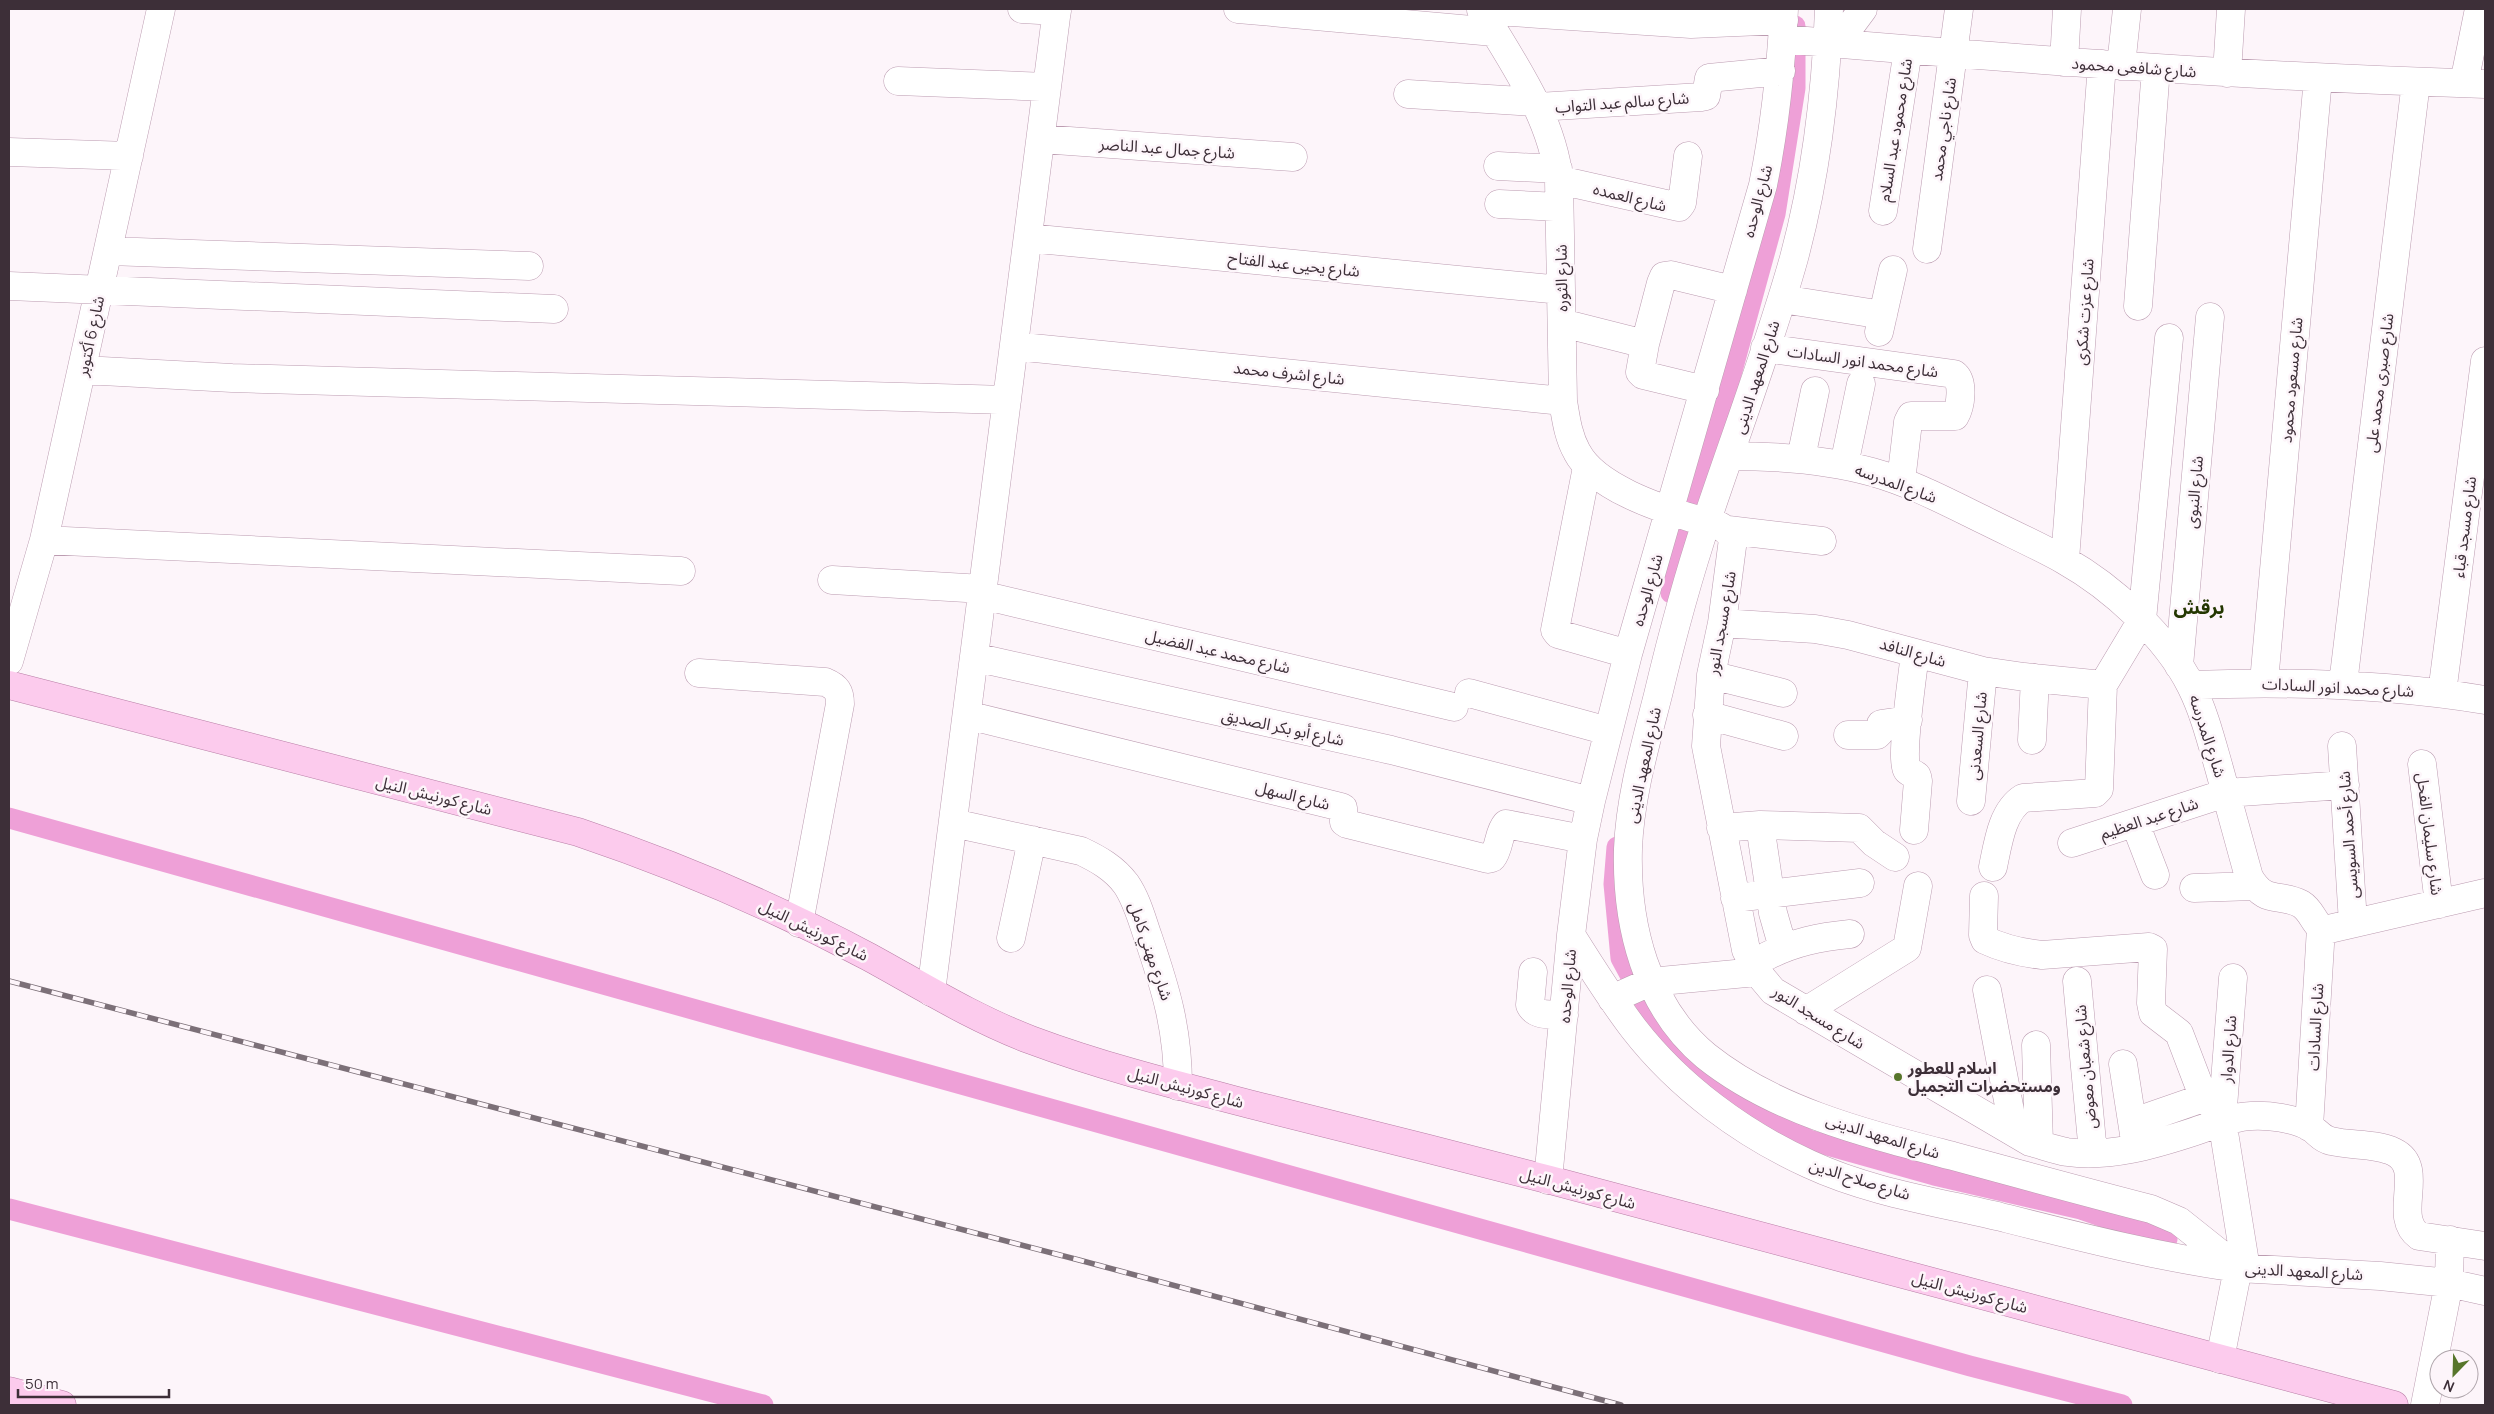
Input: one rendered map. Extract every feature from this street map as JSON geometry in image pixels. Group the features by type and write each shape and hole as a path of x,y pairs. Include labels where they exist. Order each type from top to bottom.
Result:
{"main road":[{"name":"شارع كورنيش النيل","path":"9,685 578,832 654,858 727,887 868,956 977,1017 1030,1040 1178,1086 1548,1180 2394,1405"},
{"path":"9,1391 62,1405"}],"street":[{"name":"شارع 6 أكتوبر","path":"9,660 44,540 83,370 161,9"},
{"path":"931,992 1057,10 1022,9"},
{"name":"شارع شافعى محمود","path":"1238,9 1691,24 1783,22 1832,43 1908,50 2227,73 2475,83"},
{"name":"شارع المعهد الدينى","path":"1829,9 1832,43 1814,172 1794,258 1730,456 1717,526 1661,680 1632,805 1628,850 1629,895 1636,939 1650,982 1674,1021 1704,1054 1741,1080 1780,1100 1856,1131 2151,1209 2179,1221 2242,1268 2313,1271 2449,1283 2485,1291"},
{"path":"1832,43 1863,9"},
{"name":"شارع ناجي محمد","path":"1927,249 1959,9"},
{"path":"2064,62 2067,9"},
{"name":"شارع عزت شكرى","path":"2065,560 2112,65 2127,9"},
{"path":"2227,73 2231,9"},
{"path":"2475,83 2479,9"},
{"name":"شارع الثوره","path":"1485,17 1537,105 1546,125 1559,174 1563,401 1568,429 1577,453 1588,467 1624,492 1670,511"},
{"name":"شارع الوحده","path":"1548,1180 1571,935 1583,840 1628,654 1763,185 1773,137 1781,71 1783,22"},
{"name":"شارع محمود عبد السلام","path":"1883,211 1908,50"},
{"path":"2138,306 2156,68"},
{"name":"شارع سالم عبد التواب","path":"1537,105 1701,97 1706,96 1709,78 1781,71"},
{"name":"شارع مسعود محمود","path":"2264,682 2318,78"},
{"path":"898,81 1047,87"},
{"name":"شارع صبرى محمد على","path":"2342,684 2416,82"},
{"path":"1408,94 1537,105"},
{"name":"شارع جمال عبد الناصر","path":"1041,139 1293,157"},
{"path":"9,152 129,156"},
{"name":"شارع العمده","path":"1559,174 1679,207 1682,203 1688,156"},
{"path":"1498,166 1559,174"},
{"path":"1499,204 1559,207"},
{"name":"شارع يحيى عبد الفتاح","path":"1028,238 1561,290"},
{"path":"109,251 528,266"},
{"path":"1782,299 1881,324 1893,270"},
{"path":"1705,390 1643,375 1640,372 1645,344 1664,276 1670,275 1733,290"},
{"path":"9,286 554,309"},
{"name":"شارع النبوى","path":"2185,675 2210,317"},
{"path":"1562,323 1645,344"},
{"path":"1993,867 2006,818 2016,802 2023,798 2096,793 2099,789 2103,685 2142,620 2169,338"},
{"name":"شارع اشرف محمد","path":"1014,346 1563,401"},
{"name":"شارع محمد انور السادات","path":"1765,348 1954,374 1959,377 1961,383 1955,416 1911,416 1908,422 1901,481"},
{"name":"شارع مسجد قباء","path":"2442,693 2485,361"},
{"path":"83,370 232,378 1007,400"},
{"path":"1844,465 1861,384"},
{"path":"1801,458 1815,391"},
{"name":"شارع المدرسه","path":"1730,456 1801,458 1844,465 1901,481 2065,560 2105,588 2142,620 2185,675 2204,716 2249,877 2254,886"},
{"path":"1588,467 1555,630 1558,634 1628,654"},
{"path":"1670,511 1717,526 1822,541"},
{"name":"شارع مسجد النور","path":"1717,526 1733,538 1734,548 1722,623 1711,675 1706,746 1746,950 1755,968 1773,991 2014,1132 2039,1144 2067,1152 2104,1153 2135,1135 2194,1132 2222,1120 2252,1116 2281,1118 2309,1127 2324,1140 2378,1147 2395,1152 2405,1161 2408,1170 2407,1221 2411,1230 2419,1236 2450,1240"},
{"path":"44,540 681,571"},
{"name":"شارع محمد عبد الفضيل","path":"832,580 982,592 1608,732"},
{"name":"شارع النافد","path":"1722,623 1815,629 1848,634 1915,654 1983,671 2103,685"},
{"path":"1914,830 1918,781 1917,776 1907,770 1906,766 1908,720 1915,654"},
{"name":"شارع أبو بكر الصديق","path":"974,657 1293,730 1355,742 1591,801"},
{"name":"شارع السعدنى","path":"1972,801 1983,671"},
{"path":"699,673 825,682 834,686 840,694 840,704 799,923"},
{"path":"1711,675 1783,693"},
{"name":"شارع محمد انور السادات","path":"2185,675 2264,682 2342,684 2442,693 2485,700"},
{"path":"2032,740 2035,678"},
{"name":"شارع السهل","path":"966,715 1341,807 1344,808 1344,822 1347,824 1488,859 1496,854 1503,828 1506,824 1583,840"},
{"path":"1707,715 1784,736"},
{"path":"1848,735 1877,735 1880,732 1881,724 1908,720"},
{"name":"شارع أحمد السويسى","path":"2342,746 2353,924"},
{"name":"شارع سليمان الفحل","path":"2422,764 2439,904"},
{"name":"شارع عبد العظيم","path":"2072,843 2226,793 2345,785"},
{"name":"شارع مهني كامل","path":"953,823 1080,851 1098,859 1114,870 1126,885 1135,902 1168,997 1176,1041 1178,1086"},
{"path":"2135,823 2155,875"},
{"path":"1721,828 1760,824 1859,828 1874,843 1895,857"},
{"path":"1760,824 1773,913 1783,948"},
{"path":"1011,938 1032,840"},
{"path":"1735,898 1860,883"},
{"path":"1806,1011 1907,948 1918,886"},
{"path":"2194,888 2254,886 2271,898 2293,900 2303,905 2321,928 2329,929 2485,893"},
{"path":"1984,896 1983,935 1985,940 1997,945 2027,954 2042,955 2148,947 2153,949 2151,1003 2153,1013 2179,1033 2200,1088 2222,1120 2242,1268 2220,1359"},
{"name":"شارع السادات","path":"2309,1127 2321,928"},
{"path":"1612,999 1650,982 1755,968 1783,948 1816,937 1850,934"},
{"name":"شارع صلاح الدين","path":"1571,935 1612,999 1636,1031 1673,1072 1715,1108 1761,1139 1810,1165 1867,1184 2119,1246 2187,1260 2242,1268"},
{"path":"1533,972 1530,1005 1533,1010 1537,1013 1564,1015"},
{"name":"شارع الدوار","path":"2222,1120 2234,978"},
{"name":"شارع شعبان معوض","path":"2077,981 2093,1153"},
{"path":"1987,990 2014,1132"},
{"path":"2036,1045 2039,1144"},
{"path":"2123,1064 2135,1135 2206,1097"},
{"path":"2008,1103 2038,1100"},
{"path":"2426,1405 2449,1283 2450,1240 2485,1246"}],"waterway":[{"path":"1671,593 1775,214 1795,88 1795,26"},
{"path":"9,818 1970,1366 2122,1405"},
{"path":"1617,847 1614,884 1621,958 1662,1034 1727,1097 1809,1140 1934,1175 2081,1209 2167,1239"},
{"path":"9,1209 763,1405"}],"railway":[{"path":"9,981 1079,1260 1621,1405"}],"place":[{"name":"اسلام للعطور ومستحضرات التجميل","path":"1898,1077"}],"district":[{"name":"برقش","path":"2199,607"}]}
